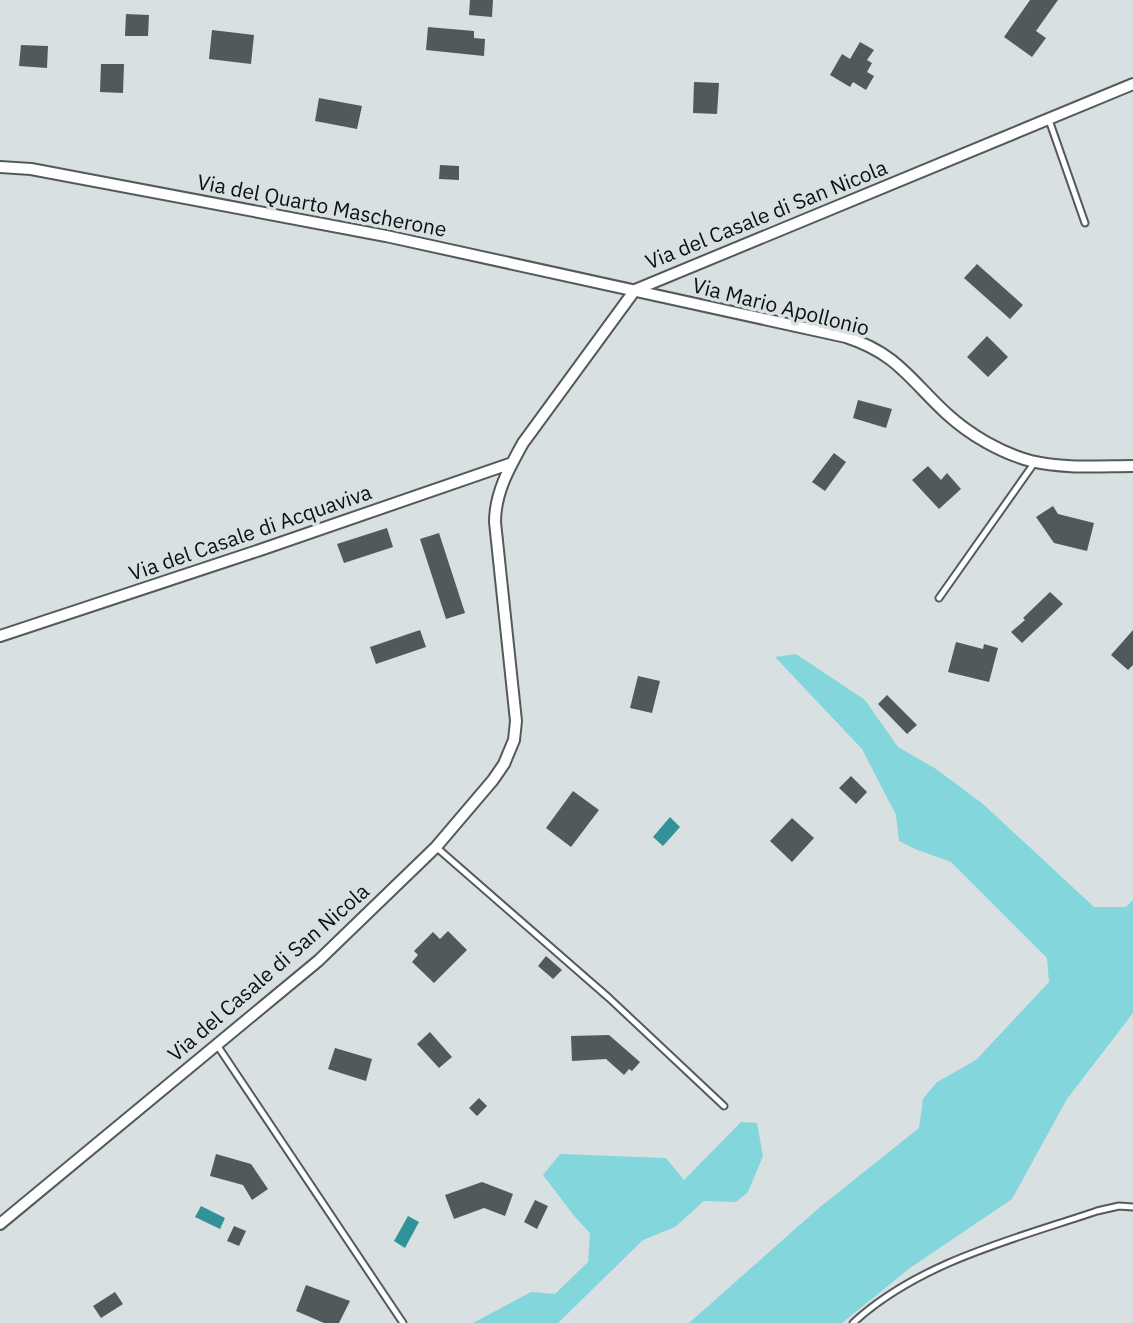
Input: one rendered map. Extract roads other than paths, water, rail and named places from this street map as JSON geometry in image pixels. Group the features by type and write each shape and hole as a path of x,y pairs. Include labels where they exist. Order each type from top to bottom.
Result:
{"street":[{"name":"Via del Casale di San Nicola","path":"0,1224 317,961 436,846 493,780 508,756 514,740 516,713 495,522 499,491 523,443 635,290 1133,84"},
{"name":"Via del Quarto Mascherone","path":"0,167 31,169 386,236 635,290"},
{"name":"Via Mario Apollonio","path":"635,290 817,330 869,346 902,367 946,414 960,425 999,448 1035,461 1072,466 1133,466"},
{"name":"Via del Casale di Acquaviva","path":"0,636 512,463"}],"lane":[{"path":"1048,119 1085,223"},
{"path":"940,598 1035,461"},
{"path":"436,846 609,999 724,1106"},
{"path":"217,1045 403,1323"},
{"path":"853,1323 872,1306 963,1256 1106,1209 1133,1207"}]}
